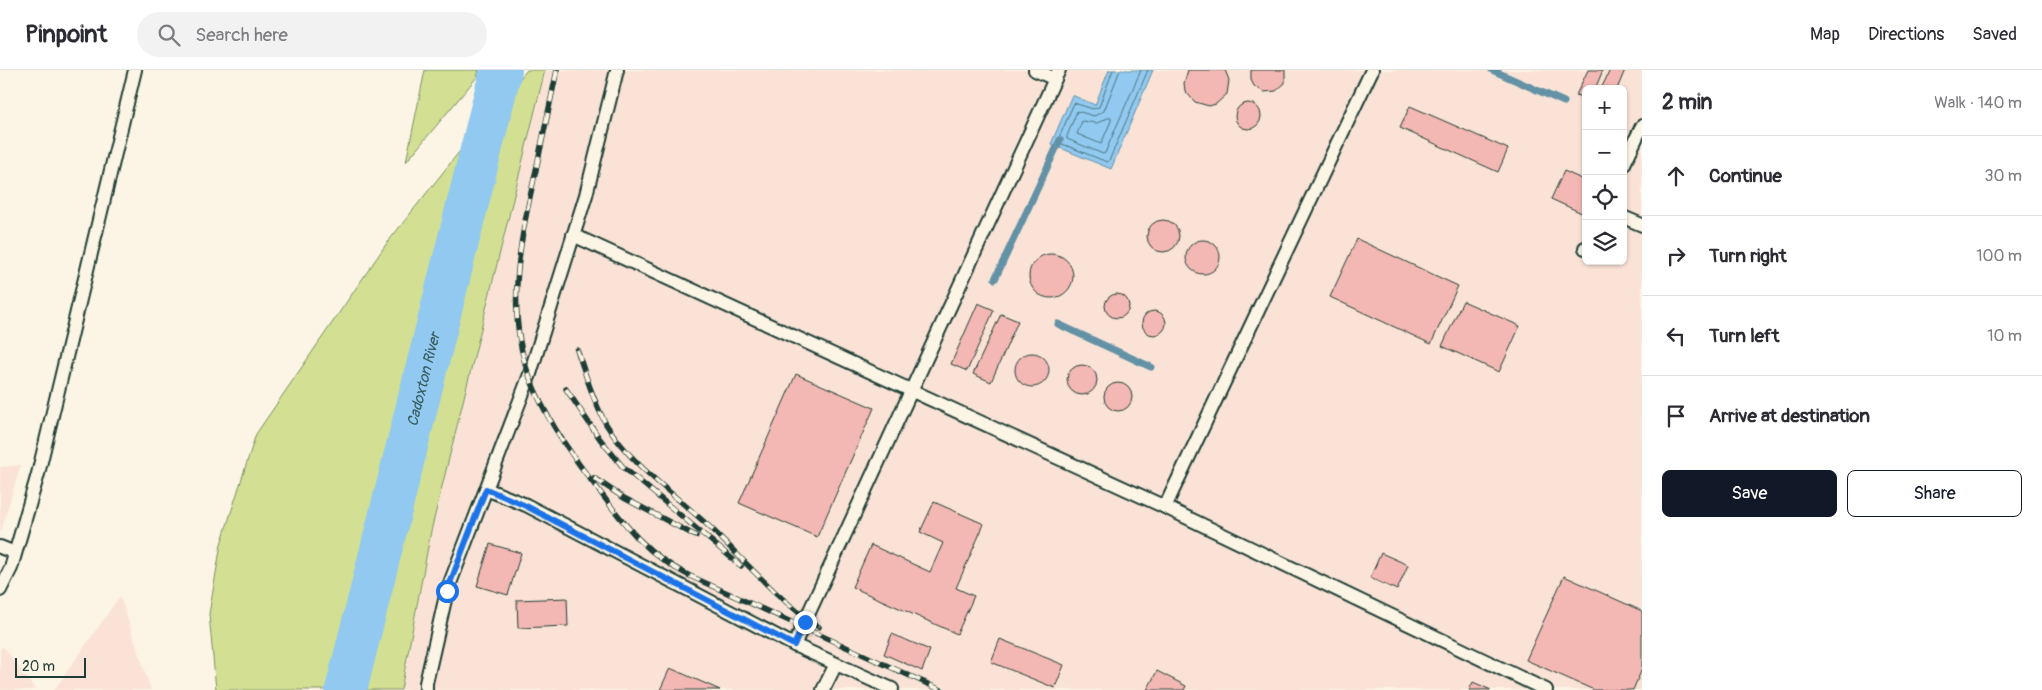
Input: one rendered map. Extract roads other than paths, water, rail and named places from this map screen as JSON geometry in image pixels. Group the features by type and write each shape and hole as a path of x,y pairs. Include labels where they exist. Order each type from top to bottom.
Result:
{"lane":[{"path":"0,590 15,553 38,474 135,70"},
{"path":"426,690 447,591 529,377 586,195 617,70"},
{"path":"794,645 910,390 1057,75 1035,70"},
{"path":"1165,507 1372,70"},
{"path":"1627,158 1642,126"},
{"path":"1627,219 1642,225"},
{"path":"573,235 1165,507 1546,690"},
{"path":"486,489 526,506 794,645 892,689"},
{"path":"0,547 15,553"},
{"path":"823,690 836,664"}],"water":[{"path":"1109,70 1153,70 1111,169 1051,144 1072,95 1095,105"}],"waterway":[{"name":"Cadoxton River","path":"346,690 501,70"},
{"path":"1492,70 1564,102"},
{"path":"995,279 1060,140"},
{"path":"1058,324 1151,367"}],"railway":[{"path":"557,70 525,221 518,274 517,300 518,327 522,353 530,378 543,406 566,446 584,472 635,536 659,557 688,575 941,690"},
{"path":"577,350 601,415 618,441 631,456 706,524 792,607 819,627"},
{"path":"566,389 600,439 623,467 741,566"},
{"path":"594,478 624,498 696,536"}]}
